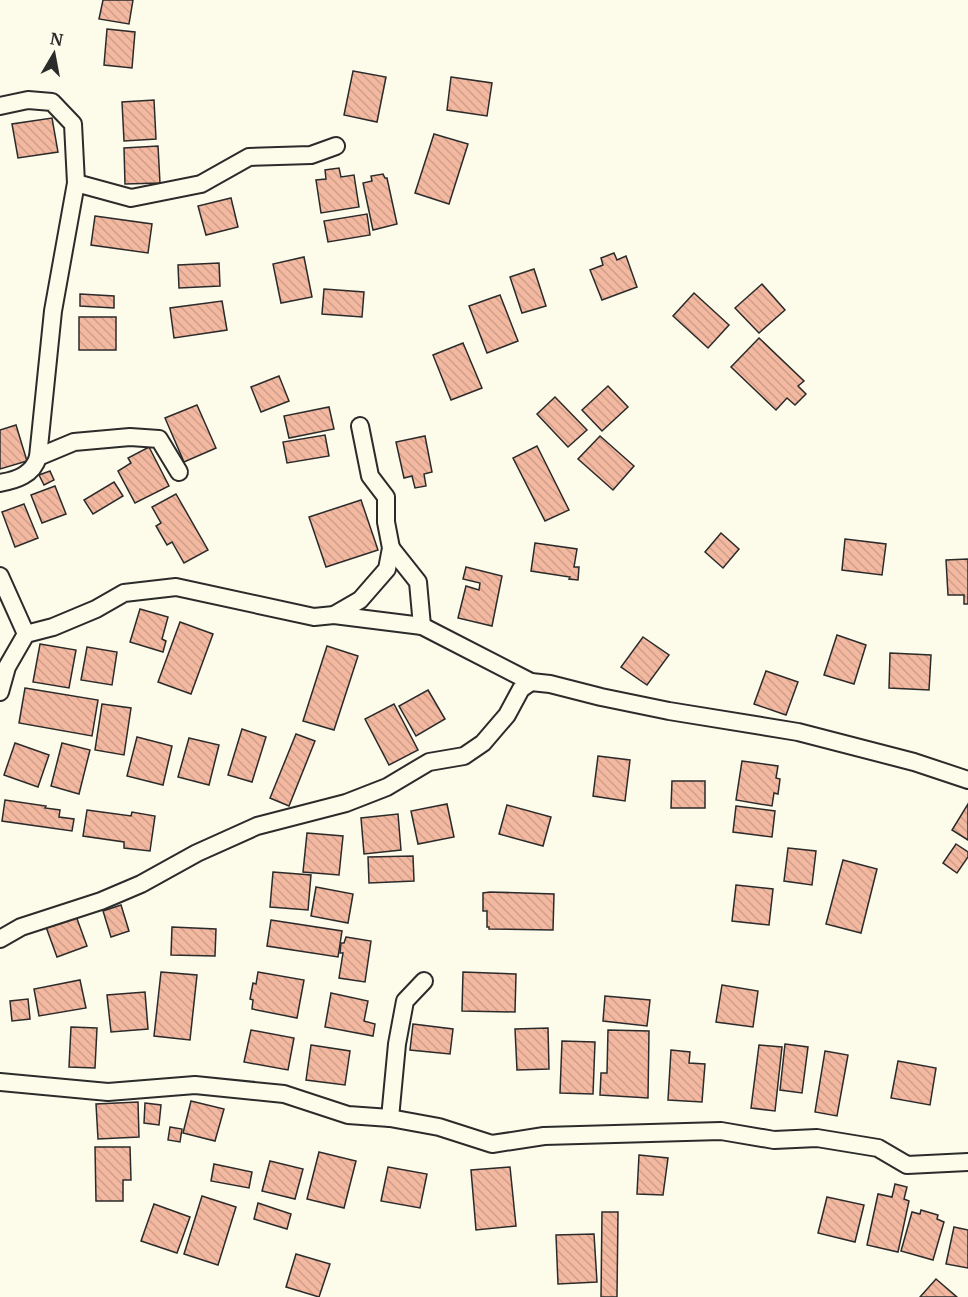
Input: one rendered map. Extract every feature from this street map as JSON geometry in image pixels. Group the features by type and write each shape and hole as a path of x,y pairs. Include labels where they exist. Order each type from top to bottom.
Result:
{"street":[{"path":"0,106 28,100 52,102 73,124 76,183 54,311 38,457 36,463 21,478 0,483"},
{"path":"76,183 132,198 201,184 249,157 311,155 336,146"},
{"path":"334,615 360,600 387,569 391,548 386,522 386,497 370,476 360,426"},
{"path":"38,457 75,442 130,437 159,439 179,472"},
{"path":"391,548 418,582 422,626"},
{"path":"0,576 26,634"},
{"path":"0,692 7,667 26,634 53,627 96,609 124,593 176,587 314,617 334,615 422,626 531,682 550,684 669,711 798,732 914,762 968,780"},
{"path":"0,939 21,927 141,884 197,853 256,826 346,803 387,787 429,762 464,756 483,743 507,715 521,689 531,682"},
{"path":"390,1118 397,1044 405,1001 424,981"},
{"path":"0,1082 108,1092 195,1085 284,1094 348,1115 390,1118 439,1127 492,1144 544,1136 721,1131 774,1140 817,1138 878,1148 907,1165 968,1162"}],"building":[{"path":"103,0 133,0 129,24 99,19"},
{"path":"107,29 135,32 132,68 104,65"},
{"path":"353,71 386,77 377,122 344,115"},
{"path":"451,77 492,83 487,116 447,110"},
{"path":"154,100 156,139 124,141 122,102"},
{"path":"52,118 58,152 18,158 12,124"},
{"path":"434,134 468,144 449,204 415,193"},
{"path":"158,146 160,183 125,184 124,148"},
{"path":"339,168 341,177 354,175 359,207 321,213 316,180 326,179 325,170"},
{"path":"383,174 387,178 397,224 373,230 363,183 372,181 371,176"},
{"path":"231,198 238,227 206,235 198,206"},
{"path":"367,214 370,235 328,242 324,221"},
{"path":"95,216 152,224 148,253 91,245"},
{"path":"614,253 617,260 626,256 637,287 602,300 590,270 603,265 601,258"},
{"path":"304,257 312,297 281,303 273,264"},
{"path":"219,263 220,286 179,288 178,265"},
{"path":"534,269 546,306 522,313 510,277"},
{"path":"762,284 785,310 759,333 735,308"},
{"path":"324,289 364,292 362,317 322,314"},
{"path":"694,293 729,325 708,348 673,316"},
{"path":"80,294 114,296 114,308 80,306"},
{"path":"500,295 518,341 487,353 469,306"},
{"path":"222,301 227,330 174,338 170,308"},
{"path":"79,317 116,317 116,350 79,350"},
{"path":"759,338 804,381 798,386 806,394 795,405 787,398 776,410 731,367"},
{"path":"463,343 482,388 451,400 433,355"},
{"path":"279,376 289,401 261,412 251,387"},
{"path":"608,386 628,407 602,431 582,410"},
{"path":"555,397 587,430 568,447 537,414"},
{"path":"197,405 216,448 184,462 165,418"},
{"path":"329,407 334,429 289,438 284,416"},
{"path":"16,425 27,461 0,469 0,430"},
{"path":"325,435 329,456 287,463 283,442"},
{"path":"425,436 432,472 424,474 426,486 415,488 412,476 404,478 396,442"},
{"path":"600,436 634,466 613,490 578,459"},
{"path":"537,446 569,510 545,521 513,458"},
{"path":"149,447 169,486 135,503 118,471 131,463 128,458"},
{"path":"50,471 54,480 44,485 39,475"},
{"path":"114,482 123,496 93,514 84,500"},
{"path":"55,486 66,514 42,523 31,495"},
{"path":"176,494 208,550 184,563 172,542 167,545 156,526 161,523 152,507"},
{"path":"361,500 378,550 326,567 309,517"},
{"path":"24,504 38,538 15,547 2,512"},
{"path":"721,533 739,549 723,568 705,552"},
{"path":"845,539 886,544 882,575 842,570"},
{"path":"535,543 577,549 574,567 579,567 578,580 531,571"},
{"path":"968,559 968,604 964,604 964,595 948,595 946,560"},
{"path":"466,567 502,576 492,626 458,618 466,586 479,590 480,583 463,579"},
{"path":"140,609 168,617 162,639 166,641 163,652 130,642"},
{"path":"180,622 213,634 191,694 158,682"},
{"path":"837,635 866,645 854,684 824,675"},
{"path":"643,637 669,655 647,685 621,667"},
{"path":"40,644 76,650 69,688 33,682"},
{"path":"327,646 358,656 334,730 303,721"},
{"path":"87,647 117,652 112,685 81,680"},
{"path":"890,653 931,655 929,690 889,688"},
{"path":"766,671 798,682 786,715 754,704"},
{"path":"25,688 98,700 92,736 19,723"},
{"path":"428,690 445,719 416,736 399,706"},
{"path":"102,704 131,708 124,755 95,750"},
{"path":"394,704 418,750 389,765 365,719"},
{"path":"242,729 266,737 252,782 228,775"},
{"path":"296,734 315,741 289,806 270,798"},
{"path":"137,737 172,746 163,785 127,776"},
{"path":"189,738 219,745 209,785 178,777"},
{"path":"15,743 49,755 38,787 4,775"},
{"path":"62,743 90,750 79,794 51,786"},
{"path":"598,756 630,760 625,801 593,796"},
{"path":"742,761 778,766 776,778 780,779 778,794 774,793 772,806 736,800"},
{"path":"672,781 705,781 705,808 671,808"},
{"path":"5,800 60,810 59,817 74,819 72,831 2,821"},
{"path":"447,804 454,837 418,844 411,811"},
{"path":"968,804 968,840 952,830"},
{"path":"507,805 551,817 543,846 499,834"},
{"path":"736,806 775,811 772,837 733,832"},
{"path":"87,810 131,816 132,812 155,816 150,851 124,848 124,842 83,836"},
{"path":"398,814 401,850 364,854 361,818"},
{"path":"307,833 343,836 339,875 303,872"},
{"path":"956,844 968,852 968,857 957,873 943,863"},
{"path":"788,848 816,851 812,885 784,881"},
{"path":"413,856 414,881 369,883 368,857"},
{"path":"843,860 877,869 861,933 826,924"},
{"path":"273,872 311,875 308,910 270,907"},
{"path":"736,885 773,889 769,925 732,921"},
{"path":"316,887 353,894 348,923 311,916"},
{"path":"483,893 554,894 553,930 489,929 487,911 483,911"},
{"path":"121,905 129,931 111,937 103,911"},
{"path":"76,916 87,946 57,957 46,927"},
{"path":"271,920 342,931 338,957 267,946"},
{"path":"172,927 216,929 215,956 171,955"},
{"path":"346,937 371,941 365,982 339,978 343,953 340,953 341,943 344,943"},
{"path":"161,972 197,975 190,1040 154,1036"},
{"path":"258,972 304,980 297,1018 252,1009 253,1000 250,999"},
{"path":"463,972 516,974 515,1012 462,1011"},
{"path":"80,980 86,1008 39,1016 34,989"},
{"path":"722,985 758,991 753,1027 716,1022"},
{"path":"145,992 148,1029 111,1032 107,995"},
{"path":"331,993 368,1001 364,1021 375,1024 373,1036 325,1027"},
{"path":"605,996 650,1000 647,1026 603,1021"},
{"path":"28,999 30,1019 12,1021 10,1001"},
{"path":"413,1024 453,1029 450,1054 410,1050"},
{"path":"71,1027 97,1028 95,1068 69,1067"},
{"path":"548,1028 549,1069 517,1070 515,1029"},
{"path":"251,1030 294,1038 288,1070 244,1062"},
{"path":"608,1030 649,1031 648,1098 600,1095 601,1073 607,1073"},
{"path":"562,1041 595,1042 593,1094 560,1093"},
{"path":"785,1044 808,1047 802,1093 780,1090"},
{"path":"311,1045 350,1051 345,1085 306,1080"},
{"path":"759,1045 782,1047 775,1111 751,1108"},
{"path":"671,1050 690,1052 689,1063 705,1064 702,1102 668,1100"},
{"path":"825,1051 848,1055 837,1116 815,1112"},
{"path":"898,1061 936,1068 930,1105 891,1098"},
{"path":"191,1101 224,1109 215,1141 183,1133"},
{"path":"138,1102 139,1137 98,1139 96,1104"},
{"path":"145,1103 161,1105 159,1125 144,1123"},
{"path":"170,1127 182,1129 180,1142 168,1140"},
{"path":"95,1147 130,1147 131,1180 123,1180 123,1201 96,1201"},
{"path":"319,1152 356,1161 344,1208 307,1199"},
{"path":"639,1155 668,1158 663,1195 637,1194"},
{"path":"270,1161 303,1169 295,1199 262,1191"},
{"path":"214,1164 252,1172 249,1188 211,1181"},
{"path":"388,1167 427,1174 420,1208 381,1201"},
{"path":"510,1167 516,1226 476,1230 471,1170"},
{"path":"895,1184 907,1187 904,1199 909,1201 898,1252 867,1245 878,1194 892,1197"},
{"path":"202,1196 236,1207 218,1265 184,1254"},
{"path":"827,1197 864,1205 855,1242 818,1233"},
{"path":"258,1203 291,1214 287,1229 254,1219"},
{"path":"154,1204 190,1217 177,1253 141,1241"},
{"path":"921,1210 938,1215 937,1219 944,1222 933,1260 901,1251 912,1212 920,1214"},
{"path":"602,1212 618,1212 617,1297 601,1297"},
{"path":"954,1227 968,1230 968,1268 946,1264"},
{"path":"594,1234 597,1282 558,1284 556,1235"},
{"path":"296,1254 330,1264 319,1297 286,1287"},
{"path":"936,1279 957,1297 920,1297"}]}
